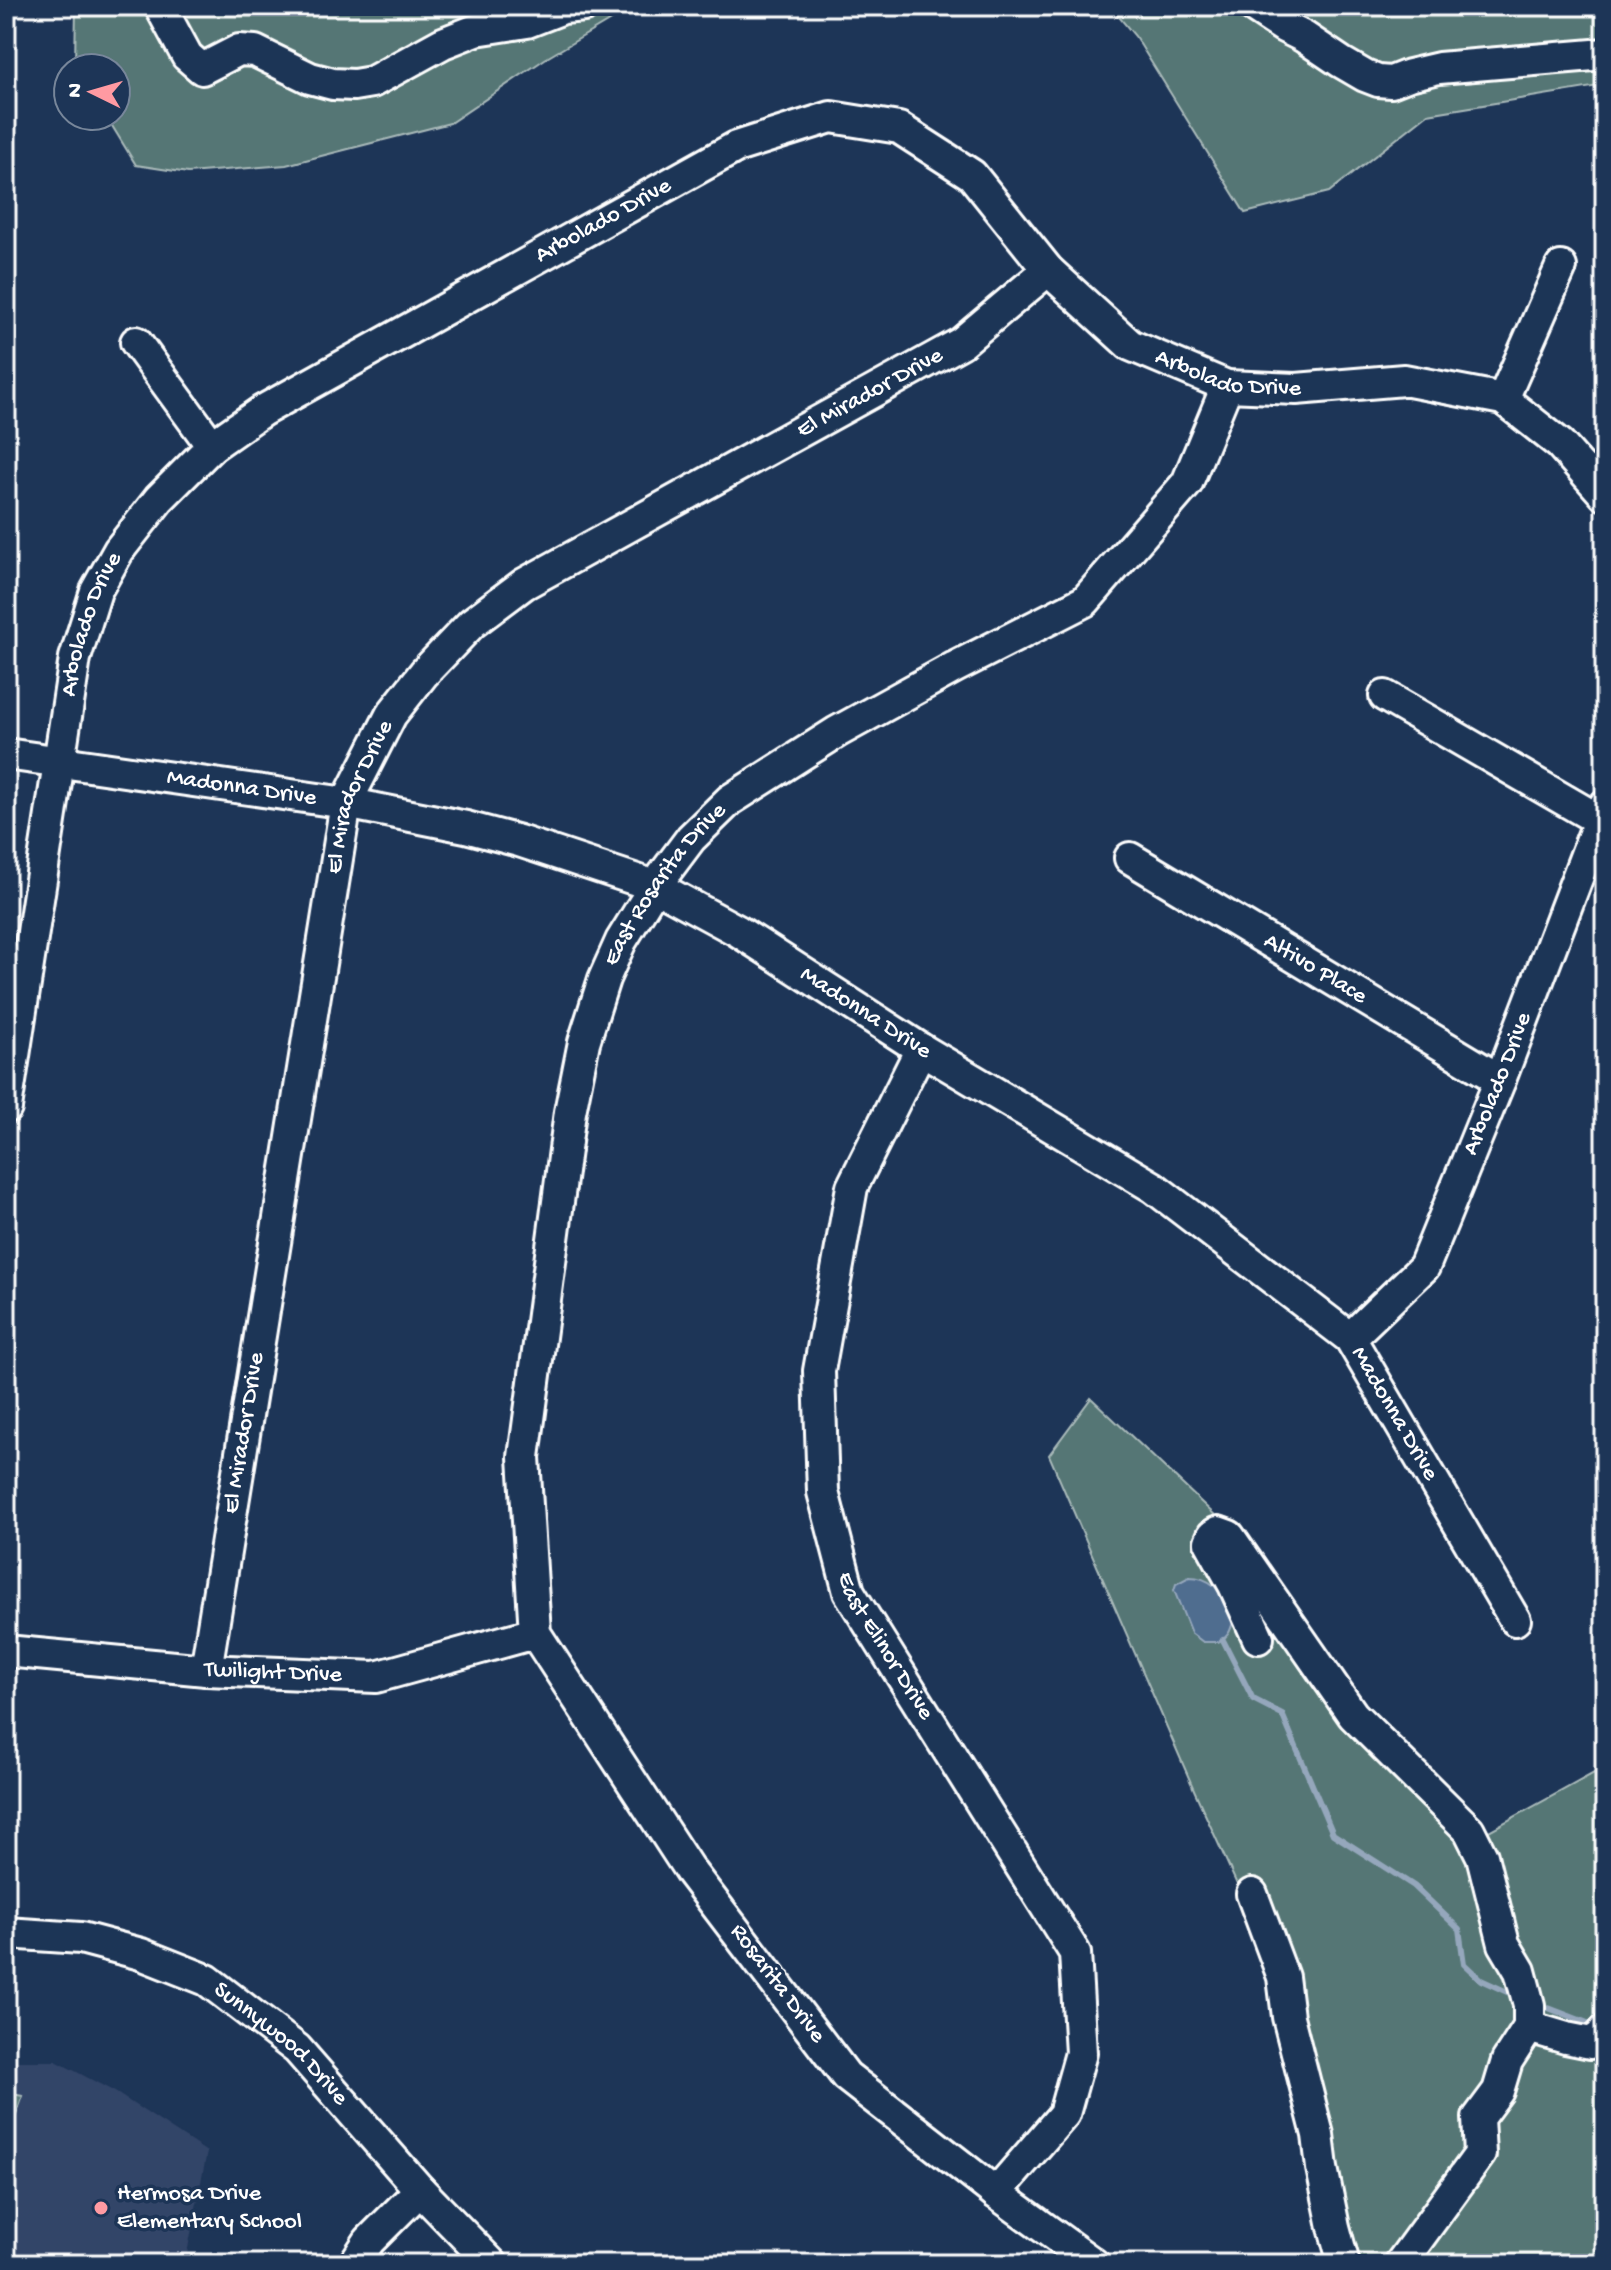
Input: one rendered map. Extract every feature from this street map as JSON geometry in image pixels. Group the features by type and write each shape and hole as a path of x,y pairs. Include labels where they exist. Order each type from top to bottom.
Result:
{"street":[{"path":"160,6 187,56 202,69 239,50 255,51 310,78 354,85 372,82 443,43 476,30 527,22 563,8 584,6"},
{"path":"1252,6 1341,62 1378,81 1391,82 1439,68 1605,54"},
{"name":"Arbolado Drive","path":"6,1108 75,658 96,591 119,550 159,499 212,446 262,411 736,147 831,117 899,128 972,175 1048,270 1130,345 1227,386 1296,389 1404,380 1503,399 1560,444 1605,495"},
{"path":"1503,399 1561,267"},
{"name":"El Mirador Drive","path":"206,1670 346,803 391,715 424,673 472,623 524,584 961,343 1048,270"},
{"path":"136,342 212,446"},
{"name":"East Rosarita Drive","path":"535,1633 524,1457 570,1112 584,1042 604,979 621,941 655,886 691,838 730,800 837,732 1085,601 1187,483 1227,386"},
{"path":"1385,696 1602,813"},
{"name":"Madonna Drive","path":"6,754 346,803 466,827 519,841 655,886 738,931 921,1049 1153,1187 1350,1338 1515,1620"},
{"name":"Arbolado Drive","path":"1350,1338 1424,1267 1500,1080 1602,813"},
{"name":"Altivo Place","path":"1130,858 1500,1080"},
{"name":"East Elinor Drive","path":"921,1049 852,1187 819,1371 823,1492 849,1592 1075,1953 1081,2053 1064,2114 996,2193"},
{"path":"1258,1638 1210,1542 1218,1532 1229,1536 1353,1715 1469,1830 1482,1856 1504,1944 1516,1960 1529,2005 1529,2027 1507,2061 1498,2091 1478,2118 1480,2154 1400,2264"},
{"name":"Twilight Drive","path":"6,1651 206,1670 376,1677 535,1633"},
{"name":"Rosarita Drive","path":"535,1633 690,1871 846,2076 996,2193 1094,2264"},
{"path":"1252,1894 1283,1977 1288,2017 1318,2135 1322,2168 1344,2264"},
{"name":"Sunnywood Drive","path":"6,1933 81,1938 141,1954 207,1980 297,2049 420,2190 492,2264"},
{"path":"1529,2027 1591,2043 1605,2030"},
{"path":"354,2264 369,2241 420,2190"}],"shaded area":[{"path":"1189,1577 1211,1583 1235,1613 1228,1634 1218,1642 1203,1642 1191,1633 1174,1590 1176,1584"},
{"name":"Hermosa Drive Elementary School","path":"6,2061 56,2061 115,2092 207,2152 185,2264 6,2264"}],"green space":[{"path":"76,6 634,6 545,59 450,123 286,165 188,173 136,165 116,132 132,132 132,52 75,52"},
{"path":"1110,6 1605,6 1605,85 1428,114 1329,192 1245,213 1135,36"},
{"path":"1091,1398 1220,1520 1356,1714 1478,1837 1605,1767 1605,2264 1341,2264 1269,1955 1049,1455"},
{"path":"6,2093 23,2096 6,2142"}],"waterway":[{"path":"1223,1640 1253,1699 1282,1714 1333,1834 1414,1886 1459,1929 1464,1964 1481,1980 1516,1996"},
{"path":"1538,2004 1598,2027"}],"place":[{"name":"Hermosa Drive Elementary School","path":"101,2208"}]}
